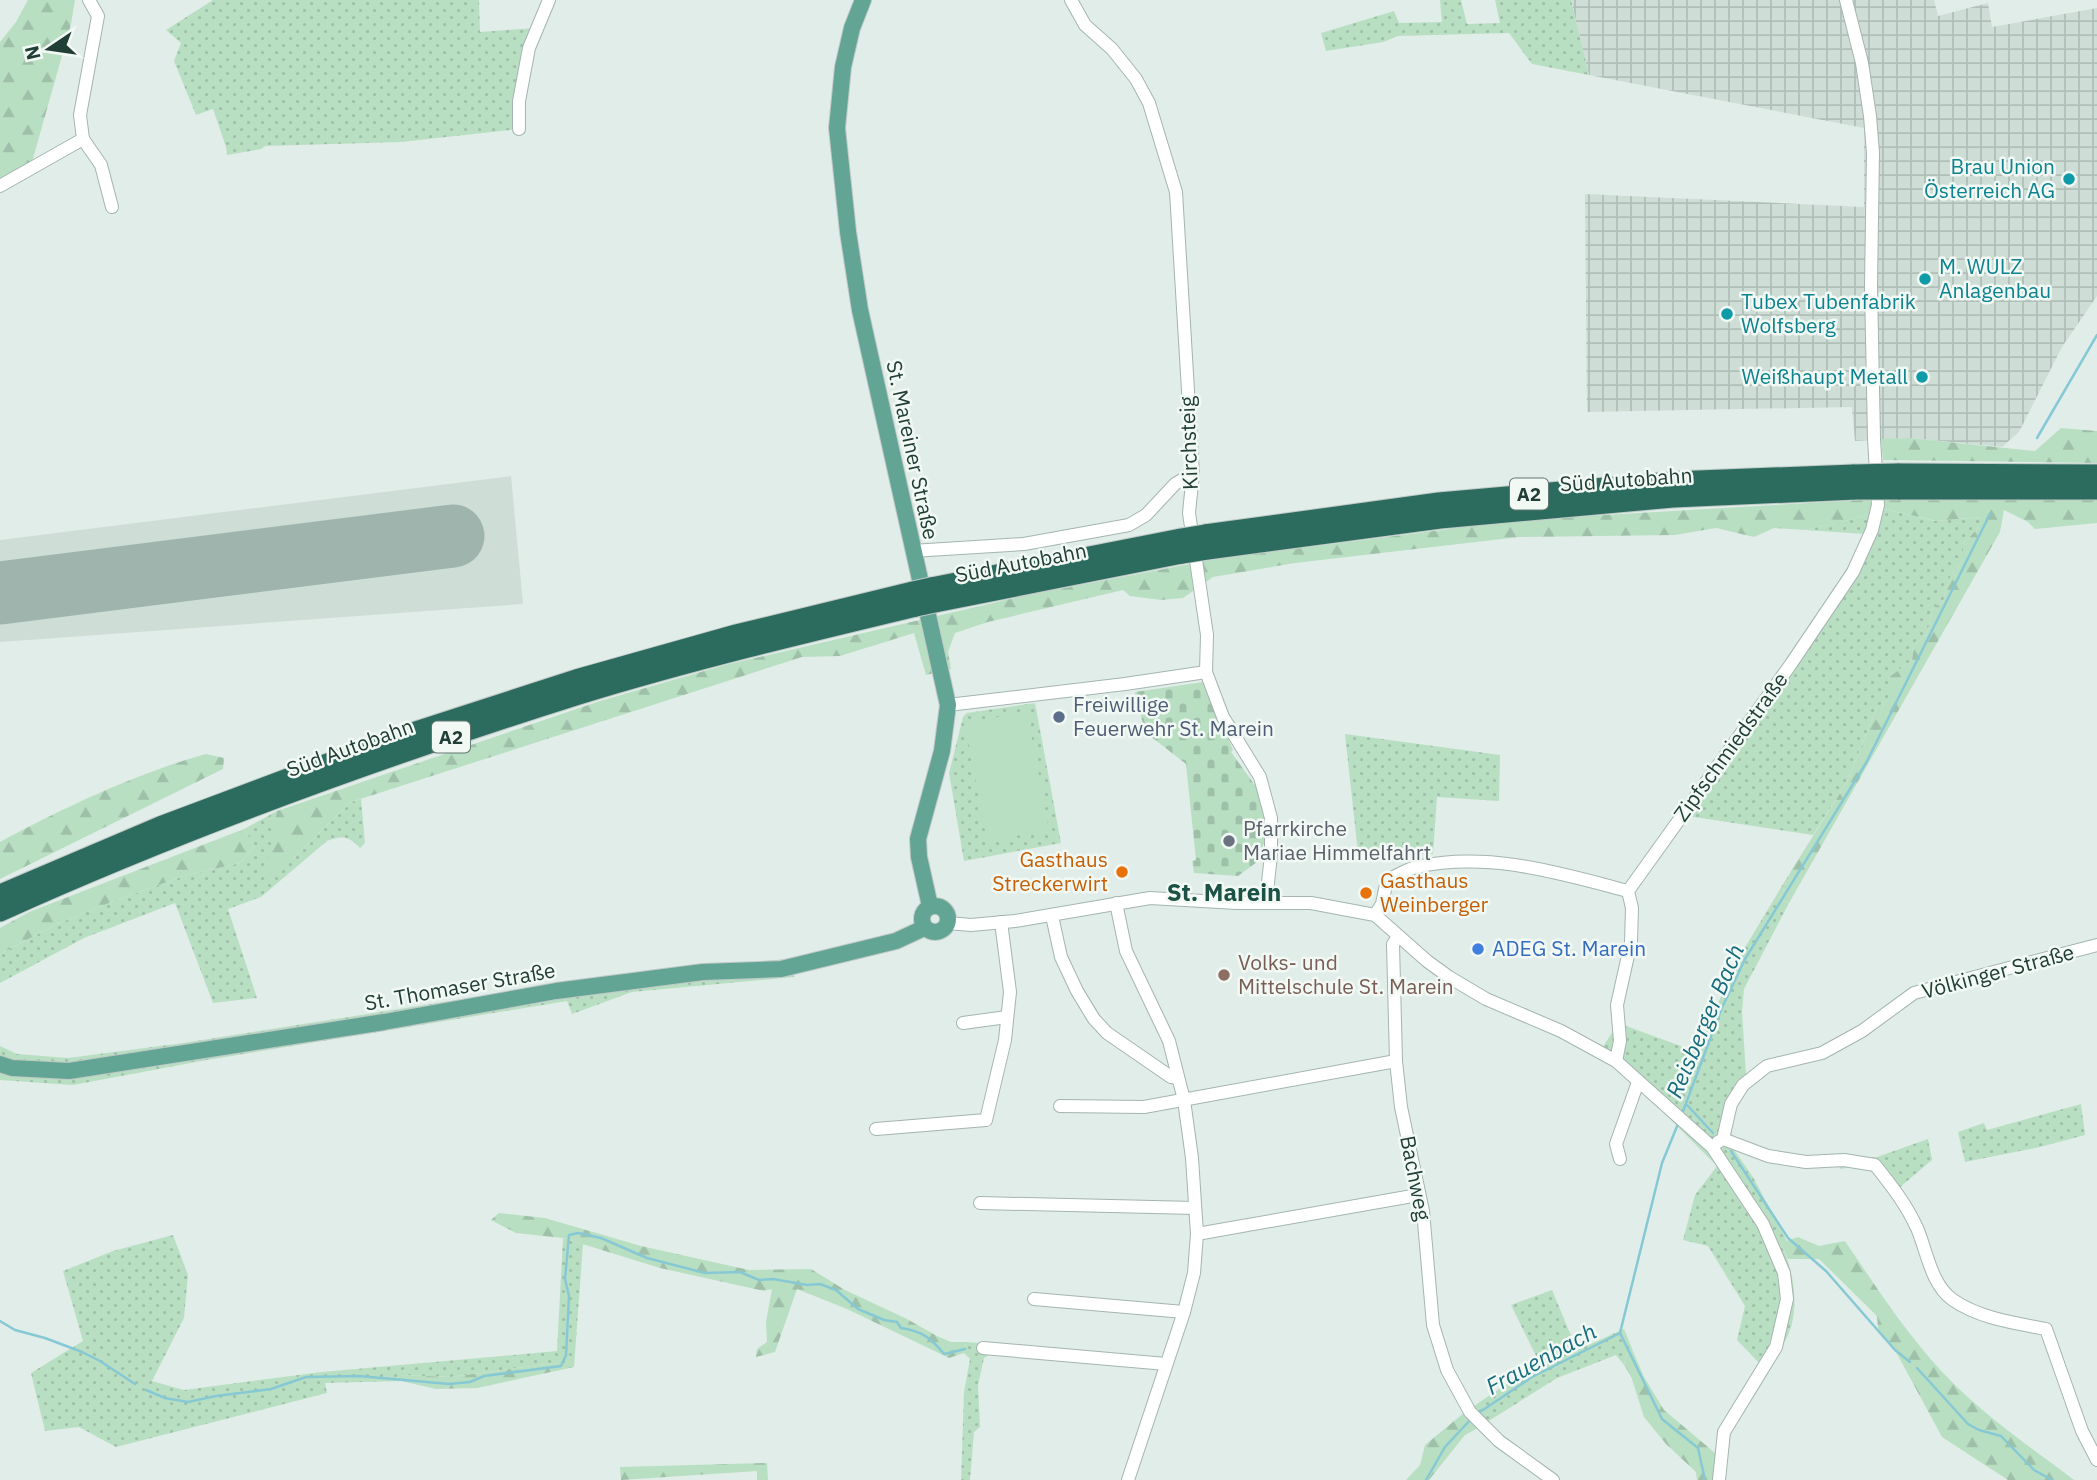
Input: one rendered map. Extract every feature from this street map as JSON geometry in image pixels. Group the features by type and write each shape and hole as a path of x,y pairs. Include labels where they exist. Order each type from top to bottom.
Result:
{"highway":[{"name":"Süd Autobahn","path":"0,894 160,825 394,738 576,679 683,649 924,597 1206,542 1854,482 2097,474"},
{"name":"Süd Autobahn","path":"1898,481 2097,490"},
{"name":"Süd Autobahn","path":"0,912 183,834 403,752 594,691 924,597"}],"main road":[{"name":"St. Mareiner Straße","path":"863,0 852,29 843,67 837,128 860,310 948,705 942,751 918,839 919,857 930,906"},
{"path":"936,905 944,909 948,923 939,932 931,932 924,928 921,918 930,906 936,905"},
{"name":"St. Thomaser Straße","path":"0,1064 12,1068 69,1071 384,1022 556,991 703,972 781,970 896,941 924,928"}],"street":[{"path":"89,0 98,16 79,115 83,139 101,165 111,207"},
{"path":"519,129 519,101 529,48 549,0"},
{"name":"Kirchsteig","path":"1071,0 1085,25 1112,48 1136,79 1149,103 1176,192 1193,473 1189,513 1207,635 1206,672 1223,717 1260,777 1271,818 1271,855 1266,901"},
{"name":"Zipfschmiedstraße","path":"1628,891 1775,687 1853,572 1872,530 1878,505 1871,286 1873,153 1862,63 1846,0"},
{"path":"0,186 83,139"},
{"path":"912,551 1024,544 1129,526 1146,515 1175,484 1193,473"},
{"path":"948,705 1206,672"},
{"path":"1375,915 1382,904 1387,880 1414,868 1444,863 1506,862 1628,891 1632,908 1631,942 1617,1005 1620,1041 1616,1061"},
{"path":"948,923 971,925 1052,916 1150,898 1237,903 1311,903 1375,915 1449,977 1486,999 1562,1031 1616,1061 1687,1123 1718,1143 1806,1162 1844,1160 1875,1165 1898,1193 1916,1228 1934,1276 1951,1300 1993,1319 2046,1329 2082,1431 2097,1460"},
{"path":"1116,903 1126,951 1169,1041 1184,1100 1192,1158 1197,1234 1194,1273 1184,1312 1128,1480"},
{"path":"1052,916 1061,957 1094,1019 1107,1033 1171,1077 1178,1078"},
{"path":"876,1129 986,1120 1005,1040 1010,992 1002,922"},
{"name":"Bachweg","path":"1398,937 1393,944 1396,1061 1401,1107 1423,1211 1433,1325 1447,1370 1470,1412 1499,1441 1553,1480"},
{"name":"Völkinger Straße","path":"1718,1143 1731,1104 1743,1085 1767,1066 1822,1053 1862,1031 1914,993 2097,945"},
{"path":"963,1023 1007,1017"},
{"path":"1060,1106 1144,1107 1396,1061"},
{"path":"1620,1159 1616,1144 1638,1082"},
{"path":"1718,1143 1763,1224 1784,1273 1787,1299 1776,1347 1724,1432 1719,1480"},
{"path":"1197,1234 1418,1195"},
{"path":"980,1203 1195,1208"},
{"path":"1034,1298 1184,1312"},
{"path":"983,1348 1166,1364"}],"shaded area":[{"path":"1571,0 1934,0 1938,16 1988,3 1992,27 2097,8 2097,296 2062,347 2019,432 2002,447 1910,438 1855,441 1852,407 1587,412 1585,194 1864,207 1864,128 1589,75"},
{"path":"511,476 523,604 0,642 0,540"}],"green space":[{"path":"28,0 75,0 71,24 32,162 0,180 0,42 16,22"},
{"path":"213,0 479,0 480,32 535,28 519,129 401,142 265,146 227,155 213,109 196,115 174,61 181,43 166,30"},
{"path":"1440,0 1461,0 1467,24 1500,23 1495,0 1571,0 1589,75 1532,64 1509,33 1398,36 1383,42 1326,51 1321,33 1394,11 1399,23 1442,22"},
{"path":"2061,428 2097,431 2097,463 1883,460 1881,439 1910,438 2035,451"},
{"path":"2097,497 2097,523 2035,529 2028,522 2004,510 2000,532 1789,903 1780,899 1791,871 1847,782 1877,707 1888,701 1888,678 1912,660 1914,646 1927,634 1933,608 1943,602 1949,579 1963,560 1963,544 1977,529 1982,517 1936,521 1885,509 1805,530 1774,528 1754,537 1716,528 1675,535 1519,537 1295,563 1213,577 1183,598 1161,600 1130,596 1123,590 988,622 955,633 948,652 951,669 926,675 914,633 840,656 802,657 351,802 292,859 265,876 277,811 600,701 725,665 1023,596 1216,559 1519,520 1860,500"},
{"path":"1885,509 1935,521 1983,517 1977,529 1963,544 1963,560 1949,579 1943,602 1933,608 1927,634 1914,646 1912,660 1888,678 1888,701 1877,707 1847,782 1813,835 1674,814 1800,643 1865,534 1805,530"},
{"path":"1203,682 1233,750 1231,752 1262,795 1267,835 1257,862 1238,876 1194,873 1192,861 1196,860 1186,764 1145,732 1135,692"},
{"path":"1035,703 1061,843 964,861 949,773 963,717 967,713"},
{"path":"1027,712 1049,830 987,841 965,723"},
{"path":"1345,734 1500,755 1499,801 1437,797 1433,854 1358,853"},
{"path":"206,754 224,758 223,769 0,879 0,842 101,792"},
{"path":"361,799 365,843 360,848 345,838 327,841 261,897 228,909 257,998 213,1003 175,903 84,938 0,983 0,954 57,924 184,876 240,863 255,847 244,829 277,811 274,834 292,859 351,802"},
{"path":"244,829 255,847 240,863 184,876 119,899 57,924 0,954 0,928 29,912"},
{"path":"1791,871 1780,899 1789,903 1744,989 1742,1011 1747,1091 1731,1113 1732,1147 1753,1177 1787,1241 1781,1243 1793,1281 1794,1309 1788,1335 1780,1349 1762,1366 1737,1340 1745,1306 1708,1246 1683,1240 1695,1195 1717,1166 1601,1050 1618,1023 1697,1052 1735,964"},
{"path":"794,958 794,977 632,992 572,1014 567,1001 207,1060 73,1085 0,1080 0,1046 17,1054 68,1058 183,1043 571,982"},
{"path":"2081,1104 2085,1135 1965,1162 1958,1132 1984,1123 1987,1130"},
{"path":"1928,1139 1932,1160 1892,1194 1876,1175 1865,1168 1840,1169 1838,1159 1877,1157"},
{"path":"499,1213 545,1218 641,1246 749,1270 811,1269 845,1290 937,1336 951,1342 966,1342 964,1353 949,1358 847,1309 797,1289 775,1352 756,1357 757,1349 767,1342 766,1322 772,1289 764,1291 660,1268 563,1238 516,1233 491,1220"},
{"path":"173,1235 188,1275 184,1318 152,1381 184,1390 322,1372 557,1351 563,1238 583,1244 574,1367 565,1369 553,1363 451,1377 401,1375 401,1381 325,1383 327,1393 116,1447 79,1427 45,1431 31,1373 83,1341 63,1271 113,1251"},
{"path":"1798,1237 1819,1246 1845,1241 1897,1316 1956,1386 2013,1435 2074,1480 2008,1480 1942,1437 1895,1350 1878,1329 1877,1316 1819,1259 1788,1259 1781,1243"},
{"path":"1552,1290 1577,1350 1624,1329 1633,1351 1626,1355 1624,1365 1616,1355 1557,1378 1476,1429 1465,1412 1539,1362 1511,1305"},
{"path":"966,1342 1005,1345 984,1358 978,1385 980,1427 974,1432 970,1480 961,1480 964,1392 970,1359 964,1353"},
{"path":"1633,1351 1644,1377 1664,1410 1715,1453 1725,1480 1697,1480 1696,1472 1666,1444 1644,1417 1631,1376 1624,1365 1626,1355"},
{"path":"553,1363 565,1369 477,1388 436,1389 401,1381 400,1375 451,1377"},
{"path":"1465,1412 1476,1429 1465,1435 1429,1480 1406,1480 1420,1465 1425,1445"},
{"path":"767,1463 768,1480 757,1480 757,1471 621,1480 620,1467"}],"waterway":[{"name":"Reisberger Bach","path":"2037,438 2097,335"},
{"name":"Reisberger Bach","path":"1682,1114 1721,1010 1745,959 1866,763 1990,514"},
{"path":"1687,1105 1713,1133"},
{"name":"Reisberger Bach","path":"1678,1124 1662,1163 1620,1333 1662,1419 1698,1448 1705,1480"},
{"path":"1731,1151 1788,1238 1826,1271 1895,1350 1910,1362"},
{"path":"146,1390 165,1398 188,1402 271,1389 306,1377 359,1376 449,1384 470,1382 484,1376 561,1366 566,1355 569,1296 565,1279 569,1235 578,1233 601,1238 647,1258 705,1273 740,1272 759,1280 820,1284 836,1290 858,1309 884,1320 897,1322 901,1328 926,1336 944,1354 965,1349"},
{"path":"0,1321 15,1330 82,1352 135,1384"},
{"name":"Frauenbach","path":"1477,1414 1532,1377 1620,1333"},
{"path":"1917,1368 1968,1424 2001,1436 2034,1470 2052,1480"},
{"name":"Frauenbach","path":"1426,1480 1445,1447 1472,1418"}],"runway":[{"path":"0,593 453,536"}],"place":[{"name":"Brau Union Österreich AG","path":"2069,179"},
{"name":"M. WULZ Anlagenbau","path":"1925,279"},
{"name":"Tubex Tubenfabrik Wolfsberg","path":"1727,314"},
{"name":"Weißhaupt Metall","path":"1922,377"},
{"name":"Freiwillige Feuerwehr St. Marein","path":"1059,717"},
{"name":"Pfarrkirche Mariae Himmelfahrt","path":"1229,841"},
{"name":"Gasthaus Streckerwirt","path":"1122,872"},
{"name":"Gasthaus Weinberger","path":"1366,893"},
{"name":"ADEG St. Marein","path":"1478,949"},
{"name":"Volks- und Mittelschule St. Marein","path":"1224,975"}],"district":[{"name":"St. Marein","path":"1224,893"}]}
